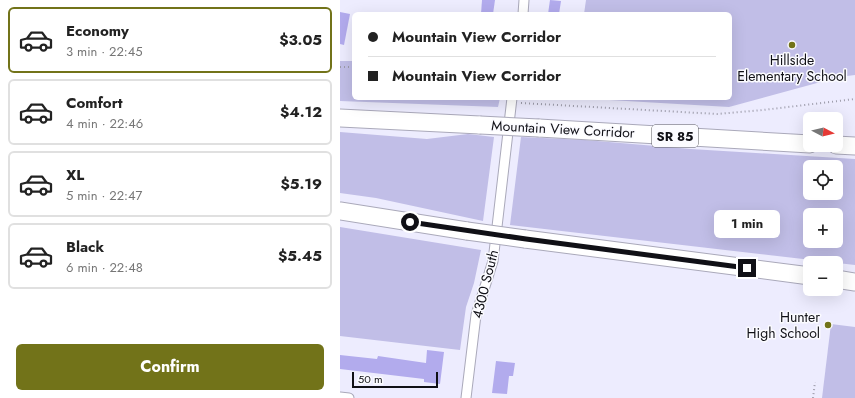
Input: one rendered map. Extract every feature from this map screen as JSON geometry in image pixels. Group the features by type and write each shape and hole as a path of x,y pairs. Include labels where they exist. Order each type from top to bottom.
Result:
{"highway":[{"name":"Mountain View Corridor","path":"340,118 803,144"},
{"path":"843,145 855,146"},
{"path":"340,211 467,231 803,275"},
{"path":"843,280 855,282"}],"street":[{"path":"523,12 524,0"},
{"name":"4300 South","path":"466,398 476,315 493,261 512,100"},
{"path":"340,397 349,398"}],"path":[{"path":"340,67 352,67"},
{"path":"512,100 717,114 770,110 855,99"},
{"path":"814,398 815,382"}],"shaded area":[{"name":"Hillside Elementary School","path":"586,0 855,0 855,75 839,77 729,107 609,100 732,100 732,12 584,12"},
{"path":"340,61 352,61 352,100 500,100 498,107 340,101"},
{"path":"340,132 427,139 468,134 494,137 483,221 376,198 340,193"},
{"path":"521,137 585,140 691,149 855,159 855,265 843,264 843,256 803,256 803,259 510,225"},
{"path":"340,227 481,250 474,283 466,307 460,350 340,336"},
{"path":"831,324 855,327 855,398 822,398"}],"building":[{"path":"482,0 495,0 493,12 481,12"},
{"path":"550,0 561,1 559,12 548,12"},
{"path":"340,12 350,14 344,45 340,44"},
{"path":"427,350 444,352 440,384 424,382 424,379 340,369 340,355 377,359 378,356 426,363"},
{"path":"496,361 515,363 513,376 509,376 507,394 492,393"}],"place":[{"name":"Hillside Elementary School","path":"792,45"},
{"name":"Hunter High School","path":"828,325"}],"route":[{"path":"410,222 467,231 747,268"}]}
